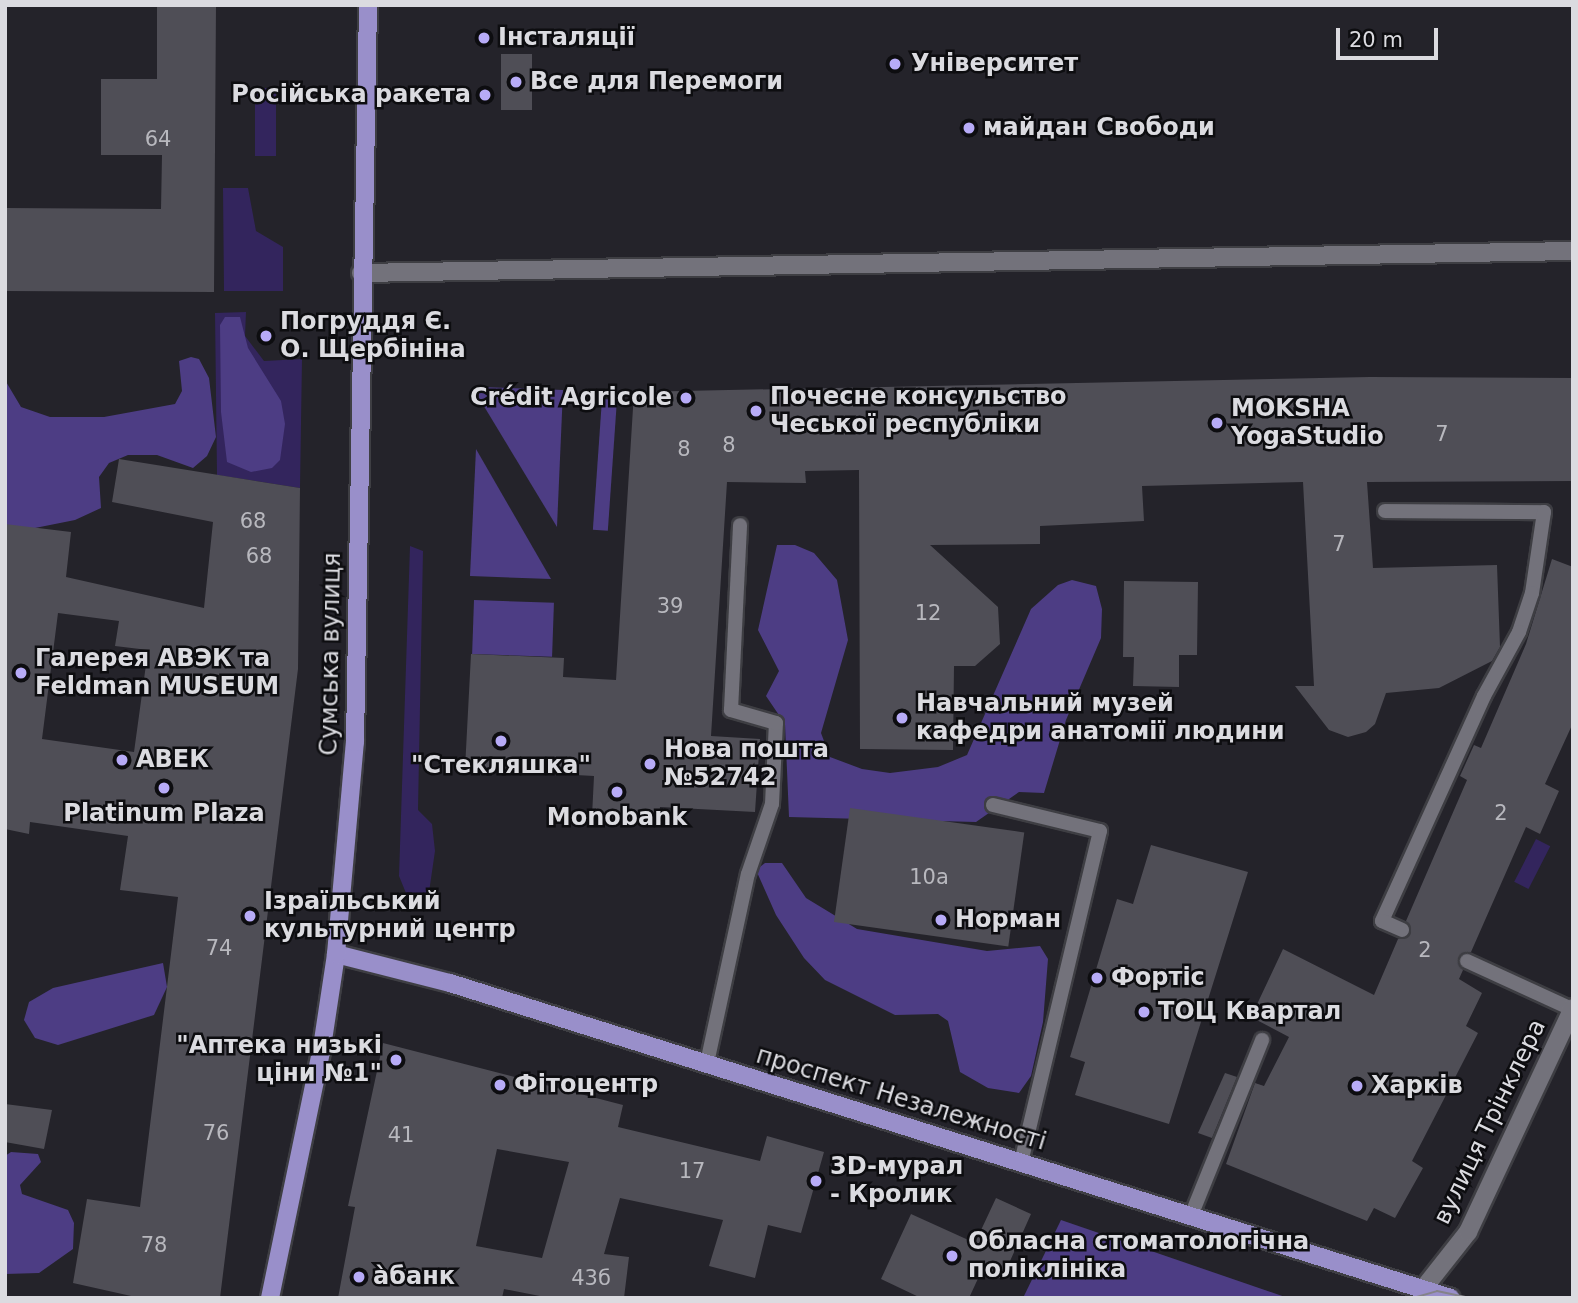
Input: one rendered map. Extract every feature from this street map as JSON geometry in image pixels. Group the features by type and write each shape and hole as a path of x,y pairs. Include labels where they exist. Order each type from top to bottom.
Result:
{"main road":[{"name":"Сумська вулиця","path":"270,1298 322,1047 336,954 355,743 361,273 368,5"},
{"path":"361,273 1573,251"},
{"name":"проспект Незалежності","path":"336,954 450,983 1451,1298"},
{"name":"вулиця Трінклера","path":"1423,1289 1468,1232 1572,1009"}],"lane":[{"path":"1385,511 1544,512 1532,593 1519,632 1484,696 1382,921 1402,930"},
{"path":"707,1063 742,898 772,804 776,723 731,710 740,525"},
{"path":"993,805 1100,831 1021,1162"},
{"path":"1467,961 1572,1009"},
{"path":"1191,1216 1262,1040"}],"shaded area":[{"path":"255,88 276,88 276,156 255,156"},
{"path":"223,188 248,188 256,231 283,247 283,291 224,291"},
{"path":"246,312 245,336 264,361 302,359 300,488 217,475 215,313"},
{"path":"225,317 240,317 248,348 281,401 285,424 280,460 272,468 251,472 227,462 221,412 220,325"},
{"path":"191,357 199,359 209,378 216,437 207,456 193,468 157,455 128,455 109,463 99,477 101,508 75,520 5,534 5,380 21,407 50,417 104,417 175,404 182,391 179,361"},
{"path":"479,387 563,390 557,527 479,398"},
{"path":"602,399 617,400 608,531 593,530"},
{"path":"476,449 551,579 470,576"},
{"path":"777,545 795,545 814,553 837,580 848,640 821,733 830,757 862,769 890,773 938,767 967,755 1031,609 1058,585 1072,580 1096,586 1102,609 1101,638 1066,720 1044,793 1019,792 976,822 789,817 785,724 766,696 779,671 758,630"},
{"path":"410,546 423,551 418,810 432,824 435,851 427,906 408,898 399,876"},
{"path":"474,600 554,603 552,657 472,654"},
{"path":"1536,839 1550,846 1528,889 1514,882"},
{"path":"765,863 782,863 806,898 857,929 987,951 1040,946 1048,959 1043,1022 1031,1076 1019,1093 988,1088 960,1072 948,1021 938,1014 895,1015 825,980 804,958 776,915 756,870"},
{"path":"163,963 167,987 154,1015 58,1045 35,1038 24,1020 29,1002 53,988"},
{"path":"11,1152 38,1154 41,1162 20,1185 22,1194 68,1210 74,1223 73,1249 39,1273 5,1274 5,1156"},
{"path":"1061,1220 1288,1298 1023,1298"}],"building":[{"path":"157,5 216,5 214,292 5,291 5,208 161,209 162,155 101,155 101,79 157,79"},
{"name":"Все для Перемоги","path":"501,54 532,54 532,110 501,110"},
{"path":"1370,377 1573,378 1573,481 1367,482 1373,568 1497,565 1500,647 1492,661 1439,688 1386,693 1375,724 1366,732 1348,737 1329,730 1295,686 1314,686 1303,482 1142,486 1144,521 1040,526 1040,544 930,545 998,607 1000,644 975,666 954,666 953,750 860,749 859,470 805,471 806,483 727,482 711,736 760,739 755,812 660,807 659,821 592,816 594,776 465,769 471,654 564,658 563,677 616,680 634,392"},
{"path":"119,459 300,488 298,669 220,1298 140,1298 73,1283 87,1199 140,1207 178,897 120,890 128,836 30,822 29,834 5,829 5,524 71,532 66,577 204,608 213,522 112,502","holes":["58,613 119,621 115,646 148,650 134,752 42,739"]},
{"path":"1552,559 1573,567 1573,723 1545,784 1559,791 1540,834 1526,827 1471,952 1458,958 1463,970 1459,979 1482,993 1466,1026 1478,1033 1412,1161 1423,1168 1395,1218 1374,1208 1367,1221 1226,1164 1255,1083 1264,1086 1289,1037 1251,1017 1283,949 1374,995 1398,939 1411,933 1406,921 1467,780 1460,776 1474,745 1481,748 1526,644"},
{"path":"1124,581 1198,582 1197,655 1179,655 1179,687 1133,686 1134,657 1123,657"},
{"path":"850,808 1024,832 1008,946 834,922"},
{"name":"ТОЦ Квартал","path":"1151,845 1248,872 1169,1124 1075,1095 1085,1062 1070,1057 1117,899 1133,904"},
{"path":"383,1043 623,1105 618,1127 760,1161 767,1136 824,1152 801,1233 768,1225 755,1278 709,1266 723,1220 620,1198 604,1254 629,1257 624,1298 550,1298 504,1289 502,1298 338,1298 355,1207 348,1206","holes":["497,1149 569,1162 542,1258 476,1246"]},
{"path":"1225,1073 1237,1077 1212,1138 1198,1133"},
{"path":"5,1104 52,1110 44,1149 5,1142"},
{"name":"Обласна стоматологічна поліклініка","path":"996,1198 1031,1214 1002,1279 982,1270 969,1298 921,1298 881,1279 911,1214 975,1243"}],"tram line":[{"path":"1413,1298 1437,1291 1471,1298"}],"place":[{"name":"Інсталяції","path":"484,38"},
{"name":"Університет","path":"895,64"},
{"name":"Все для Перемоги","path":"516,82"},
{"name":"Російська ракета","path":"485,95"},
{"name":"майдан Свободи","path":"969,128"},
{"name":"Погруддя Є. О. Щербініна","path":"266,336"},
{"name":"Crédit Agricole","path":"686,398"},
{"name":"Почесне консульство Чеської республіки","path":"756,411"},
{"name":"MOKSHA YogaStudio","path":"1217,423"},
{"name":"Галерея АВЭК та Feldman MUSEUM","path":"21,673"},
{"name":"Навчальний музей кафедри анатомії людини","path":"902,718"},
{"name":"\"Стекляшка\"","path":"501,741"},
{"name":"АВЕК","path":"122,760"},
{"name":"Нова пошта №52742","path":"650,764"},
{"name":"Platinum Plaza","path":"164,788"},
{"name":"Monobank","path":"617,792"},
{"name":"Ізраїльський культурний центр","path":"250,916"},
{"name":"Норман","path":"941,920"},
{"name":"Фортiс","path":"1097,978"},
{"name":"ТОЦ Квартал","path":"1144,1012"},
{"name":"\"Аптека низькі ціни №1\"","path":"396,1060"},
{"name":"Фітоцентр","path":"500,1085"},
{"name":"Харків","path":"1357,1086"},
{"name":"3D-мурал - Кролик","path":"816,1181"},
{"name":"Обласна стоматологічна поліклініка","path":"952,1256"},
{"name":"а̀банк","path":"359,1277"}]}
